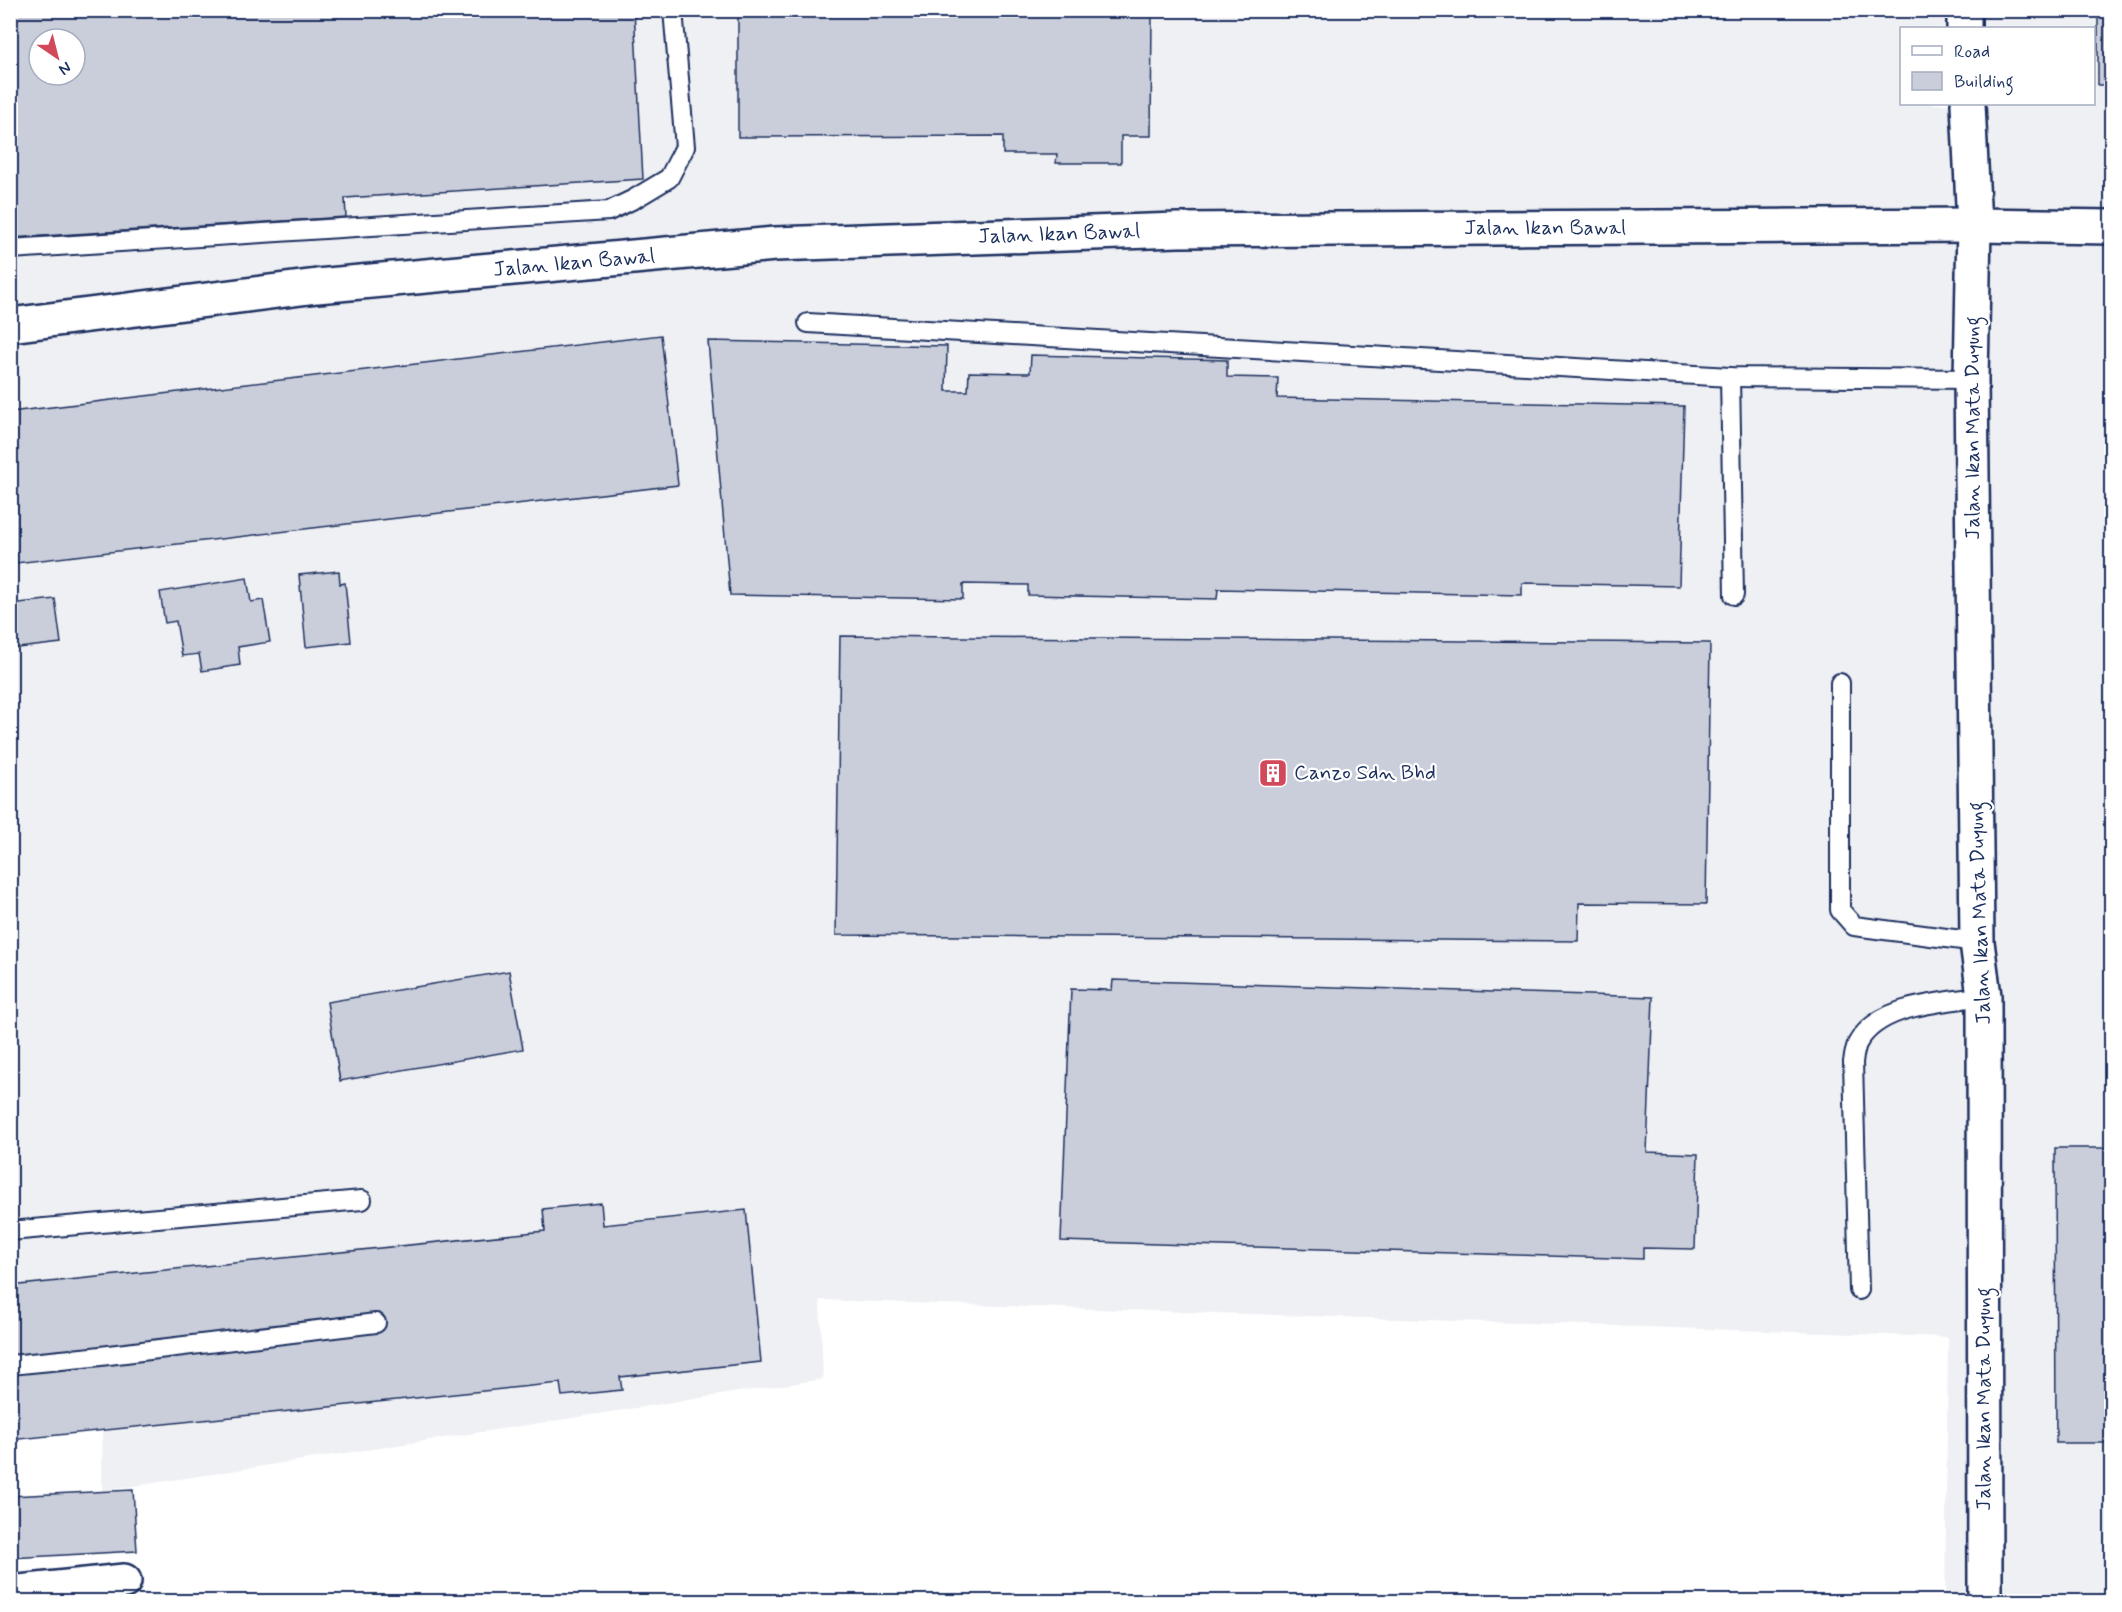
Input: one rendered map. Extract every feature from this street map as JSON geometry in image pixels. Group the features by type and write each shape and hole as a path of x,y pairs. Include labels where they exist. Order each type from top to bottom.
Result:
{"street":[{"path":"1964,10 1965,27"},
{"name":"Jalan Ikan Mata Duyung","path":"1968,105 1974,225 1971,379 1977,942 1984,996 1985,1602"},
{"name":"Jalan Ikan Bawal","path":"10,325 317,286 774,244 1178,230 2112,226"},
{"path":"10,1593 124,1581"}],"lane":[{"path":"10,249 609,211 669,178 685,147 673,10"},
{"path":"808,323 1730,377 1971,379"},
{"path":"1730,377 1734,595"},
{"path":"1840,683 1840,910 1854,926 1977,942"},
{"path":"1859,1290 1853,1062 1856,1045 1875,1024 1890,1014 1904,1009 1984,996"},
{"path":"10,1231 362,1200"},
{"path":"10,1365 376,1323"}],"shaded area":[{"path":"10,11 2111,11 2111,1601 1945,1601 1948,1337 820,1300 823,1379 102,1491 103,1375 11,1367"}],"building":[{"path":"10,10 634,10 643,179 345,198 346,217 10,238"},
{"path":"821,10 884,10 884,13 1015,12 1015,10 1152,12 1151,136 1121,136 1121,163 1056,163 1057,154 1003,154 1003,136 738,137 738,13 821,13"},
{"path":"2098,10 2112,10 2112,85 2098,85"},
{"path":"661,335 678,485 16,563 10,516 10,412"},
{"path":"708,341 947,346 946,391 968,391 969,372 1030,373 1031,355 1227,360 1227,377 1278,378 1277,398 1684,406 1679,586 1522,583 1522,595 1218,589 1217,599 1028,595 1028,585 963,584 963,599 730,595"},
{"path":"339,571 340,584 345,583 351,642 306,647 299,575"},
{"path":"247,578 251,602 263,600 270,642 238,647 240,665 202,671 199,654 182,656 176,621 165,623 160,592"},
{"path":"55,599 61,643 10,649 10,604"},
{"name":"Canzo Sdn Bhd","path":"840,636 1710,643 1706,904 1579,903 1578,941 836,935"},
{"path":"509,971 523,1049 340,1081 327,1002"},
{"path":"1113,980 1653,997 1647,1152 1698,1154 1695,1249 1643,1248 1643,1259 1061,1241 1071,989 1112,990"},
{"path":"2055,1148 2112,1148 2112,1443 2056,1443"},
{"path":"601,1203 603,1225 746,1210 761,1362 620,1377 622,1390 562,1396 560,1383 10,1440 10,1286 545,1231 543,1209"},
{"path":"133,1490 137,1551 10,1558 10,1496"}],"place":[{"name":"Canzo Sdn Bhd","path":"1273,773"}]}
